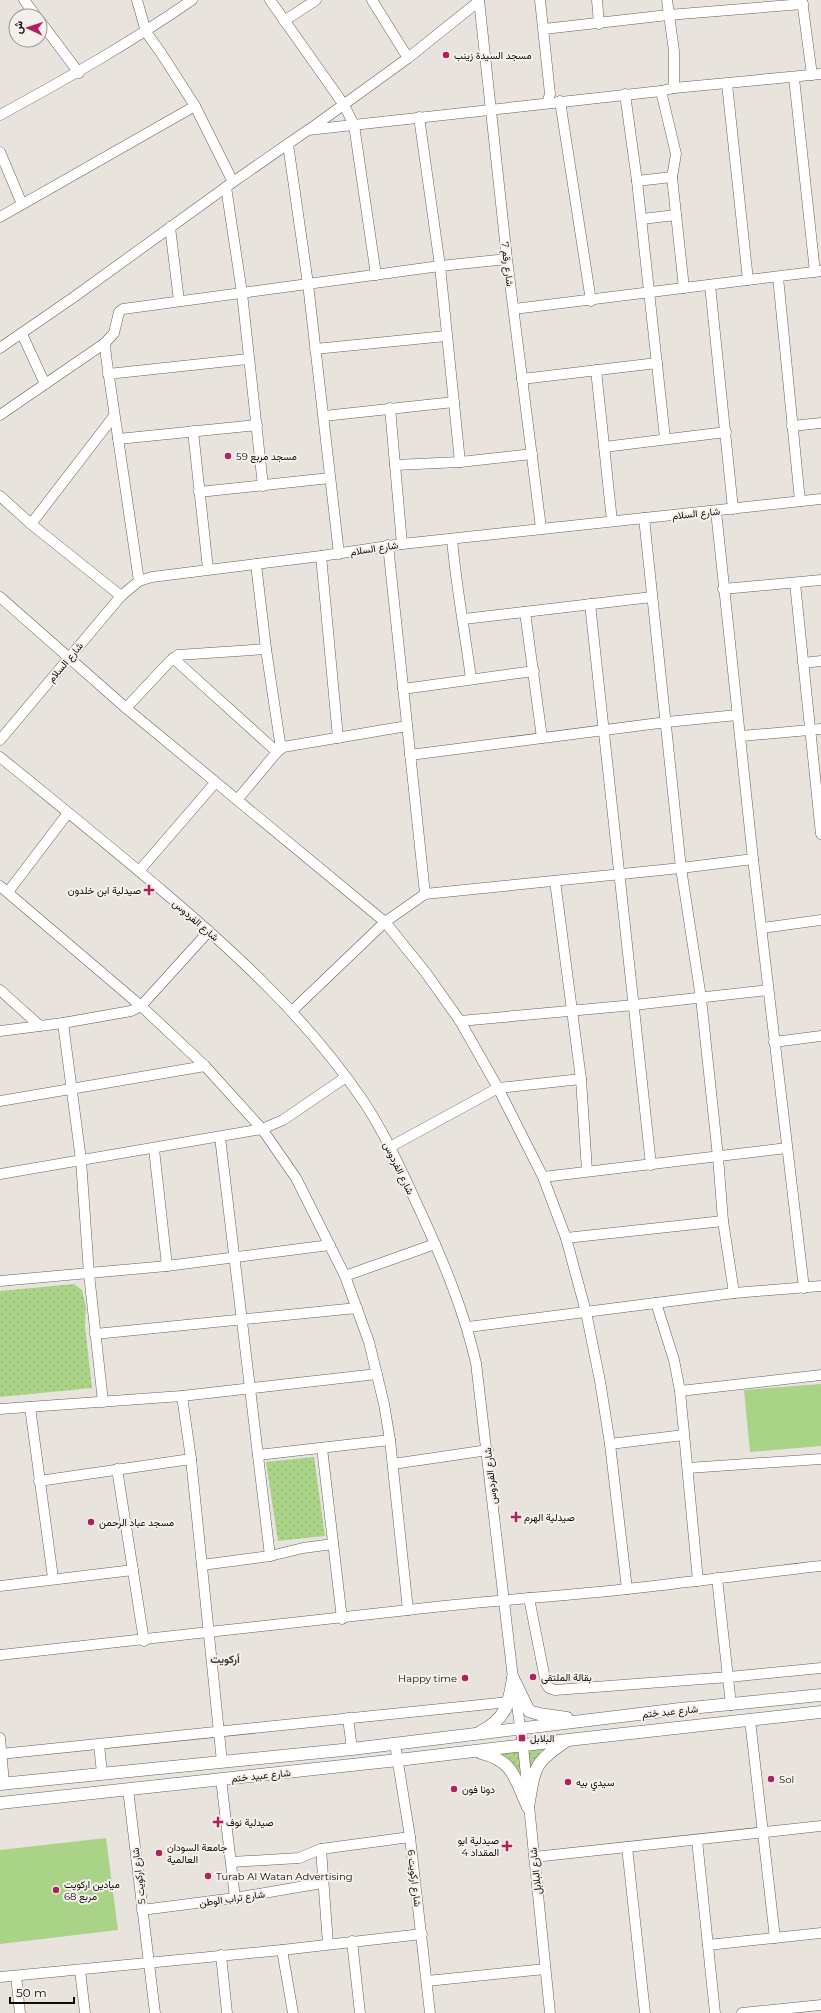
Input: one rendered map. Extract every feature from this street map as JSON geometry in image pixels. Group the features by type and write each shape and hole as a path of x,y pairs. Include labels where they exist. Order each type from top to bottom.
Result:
{"main road":[{"path":"472,1735 488,1727 501,1717 509,1702 513,1678"},
{"path":"513,1678 529,1711 556,1717 592,1720"},
{"name":"شارع عبد ختم","path":"520,1729 821,1695"},
{"name":"شارع عبد ختم","path":"523,1746 821,1712"},
{"name":"شارع عبيد ختم","path":"2,1784 352,1749 520,1729"},
{"path":"528,1807 538,1763 543,1757 568,1740"},
{"name":"شارع عبيد ختم","path":"0,1803 523,1746"},
{"path":"474,1752 491,1756 509,1766 517,1779 528,1807"}],"street":[{"path":"137,0 146,32 195,106 230,184 263,486"},
{"path":"0,115 79,72 146,32 192,0"},
{"path":"270,0 344,106 354,125 376,275"},
{"path":"284,21 316,0"},
{"path":"372,0 408,58"},
{"path":"1,346 22,334 230,184 344,106 408,58 479,0"},
{"name":"شارع رقم 7","path":"479,0 490,109 541,528"},
{"path":"540,0 550,94 547,103"},
{"path":"597,0 600,24"},
{"path":"667,0 674,51 674,88"},
{"path":"308,130 661,91 674,88 817,75 803,2 736,5 600,24 544,29"},
{"path":"48,31 79,72"},
{"path":"514,309 591,301 649,292 818,271 794,78"},
{"path":"727,84 748,280"},
{"path":"661,91 676,154 672,177 684,288"},
{"path":"625,94 642,219 665,438"},
{"path":"560,101 591,301"},
{"path":"0,217 195,106"},
{"path":"419,117 440,266 460,462"},
{"path":"288,144 308,284 339,554"},
{"path":"0,152 22,204"},
{"path":"637,181 672,177"},
{"path":"642,219 676,215"},
{"path":"170,227 179,301"},
{"path":"0,415 105,343 114,333 118,314 121,310 440,266 508,259"},
{"path":"778,277 800,501"},
{"path":"710,285 733,509"},
{"path":"22,334 45,384"},
{"path":"315,349 446,336"},
{"path":"105,343 108,374 139,581"},
{"path":"108,374 248,359"},
{"path":"522,379 657,363"},
{"path":"596,370 612,521"},
{"path":"324,416 454,402"},
{"path":"390,408 402,544"},
{"path":"31,524 114,416"},
{"path":"792,426 821,423"},
{"path":"118,439 257,425"},
{"path":"192,431 208,569"},
{"path":"604,447 665,438 726,432"},
{"path":"395,465 460,462 532,454"},
{"path":"199,492 330,478"},
{"path":"0,496 31,524 121,596"},
{"name":"شارع السلام","path":"0,740 121,596 139,581 168,574 339,554 402,544 821,499"},
{"path":"716,511 723,589 737,715 741,736 753,859 804,1288"},
{"path":"644,518 667,722 681,868 701,998 718,1157 723,1221 734,1293"},
{"path":"452,539 471,679"},
{"path":"388,546 425,894"},
{"path":"321,556 338,738"},
{"path":"256,564 279,750"},
{"path":"723,589 821,580"},
{"path":"795,583 809,730 821,834"},
{"path":"464,619 652,596"},
{"path":"0,597 126,708 385,922 426,974 460,1021 498,1088 543,1177 566,1238 586,1312 600,1381 610,1444 627,1589"},
{"path":"590,604 651,1165"},
{"path":"525,612 542,738"},
{"path":"126,708 173,658 185,653 266,649"},
{"path":"173,658 279,750"},
{"path":"803,663 821,661"},
{"path":"403,689 534,671"},
{"path":"410,755 667,722 737,715"},
{"path":"237,800 279,750 285,747 407,726"},
{"path":"741,736 821,729"},
{"name":"شارع الفردوس","path":"0,757 209,930 263,980 292,1011 346,1077 364,1103 390,1147 435,1244 468,1327 476,1363 488,1450 520,1729"},
{"path":"139,871 215,782"},
{"path":"68,813 4,889 141,1006 205,1066 262,1129 296,1178 345,1276 357,1308 377,1374 390,1440 408,1610"},
{"path":"292,1011 385,922 425,894 681,868 753,859"},
{"path":"555,881 581,1078 587,1171"},
{"path":"762,928 821,920"},
{"path":"0,1031 119,1014 141,1006 209,930"},
{"path":"0,990 40,1026"},
{"path":"460,1021 634,1006 768,990"},
{"path":"63,1023 81,1160 89,1274 103,1402"},
{"path":"774,1042 821,1036"},
{"path":"0,1101 205,1066"},
{"path":"0,1174 154,1149 262,1129 283,1120 346,1077"},
{"path":"390,1147 498,1088 581,1078"},
{"path":"220,1137 270,1556"},
{"path":"543,1177 787,1148"},
{"path":"154,1149 167,1266"},
{"path":"566,1238 723,1221"},
{"path":"345,1276 435,1244"},
{"path":"0,1281 167,1266 330,1245"},
{"path":"468,1327 734,1293 821,1286"},
{"path":"656,1303 674,1360 680,1391 698,1581"},
{"path":"95,1334 357,1308"},
{"path":"0,1409 182,1396 377,1374"},
{"path":"680,1391 821,1375"},
{"path":"182,1396 191,1459 222,1762"},
{"path":"30,1407 52,1578"},
{"path":"610,1444 684,1435"},
{"path":"258,1455 390,1440"},
{"path":"322,1448 342,1619"},
{"path":"393,1464 488,1450"},
{"path":"39,1481 191,1459"},
{"path":"688,1468 821,1459"},
{"path":"117,1469 144,1641"},
{"path":"202,1565 270,1556 303,1548 333,1544"},
{"path":"0,1655 144,1641 208,1632 342,1619 408,1610 627,1589 821,1566"},
{"path":"0,1586 52,1578 133,1570"},
{"path":"717,1578 731,1705"},
{"path":"529,1598 546,1684 548,1688 555,1690 729,1677 821,1668"},
{"path":"1,1754 509,1702"},
{"path":"348,1718 352,1749"},
{"path":"750,1720 775,1938"},
{"name":"شارع البلابل","path":"520,1729 550,2013"},
{"path":"0,1738 2,1784"},
{"name":"شارع اركويت 6","path":"395,1744 410,1837 430,2013"},
{"path":"99,1745 102,1773"},
{"path":"221,1779 235,1898"},
{"name":"شارع اركويت 5","path":"128,1789 155,2013"},
{"path":"534,1857 821,1826"},
{"path":"231,1862 299,1858 321,1849 410,1837"},
{"path":"697,1840 715,2013"},
{"path":"627,1847 645,2013"},
{"path":"321,1849 322,1883 328,1944"},
{"name":"شارع تراب الوطن","path":"142,1910 235,1898 322,1883"},
{"path":"708,1945 821,1933"},
{"path":"0,1977 282,1950 422,1934"},
{"path":"352,1941 360,2013"},
{"path":"282,1950 293,2013"},
{"path":"221,1955 227,2013"},
{"path":"427,1981 545,1969"},
{"path":"80,1970 86,2013"},
{"path":"16,1976 20,2013"},
{"path":"742,2013 777,2011 821,2005"}],"green space":[{"path":"74,1284 82,1290 86,1307 85,1326 92,1388 0,1397 0,1291"},
{"path":"821,1384 821,1446 750,1452 744,1390"},
{"path":"314,1457 325,1536 278,1541 266,1462"},
{"path":"545,1746 533,1762 528,1788 525,1749"},
{"path":"520,1750 525,1788 496,1752"},
{"name":"ميادين اركويت مربع 68","path":"106,1838 118,1930 0,1944 0,1850"}],"place":[{"name":"مسجد السيدة زينب","path":"446,55"},
{"name":"مسجد مربع 59","path":"228,456"},
{"name":"صيدلية ابن خلدون","path":"149,890"},
{"name":"صيدلية الهرم","path":"516,1517"},
{"name":"مسجد عباد الرحمن","path":"91,1522"},
{"name":"بقالة الملتقى","path":"533,1677"},
{"name":"Happy time","path":"465,1678"},
{"name":"البلابل","path":"522,1738"},
{"name":"Sol","path":"771,1779"},
{"name":"سيدي بيه","path":"568,1782"},
{"name":"دونا فون","path":"454,1789"},
{"name":"صيدلية نوف","path":"218,1822"},
{"name":"صيدلية ابو المقداد 4","path":"507,1846"},
{"name":"جامعة السودان العالمية","path":"159,1853"},
{"name":"Turab Al Watan Advertising","path":"208,1876"},
{"name":"ميادين اركويت مربع 68","path":"56,1890"}],"district":[{"name":"أركويت","path":"225,1659"}]}
